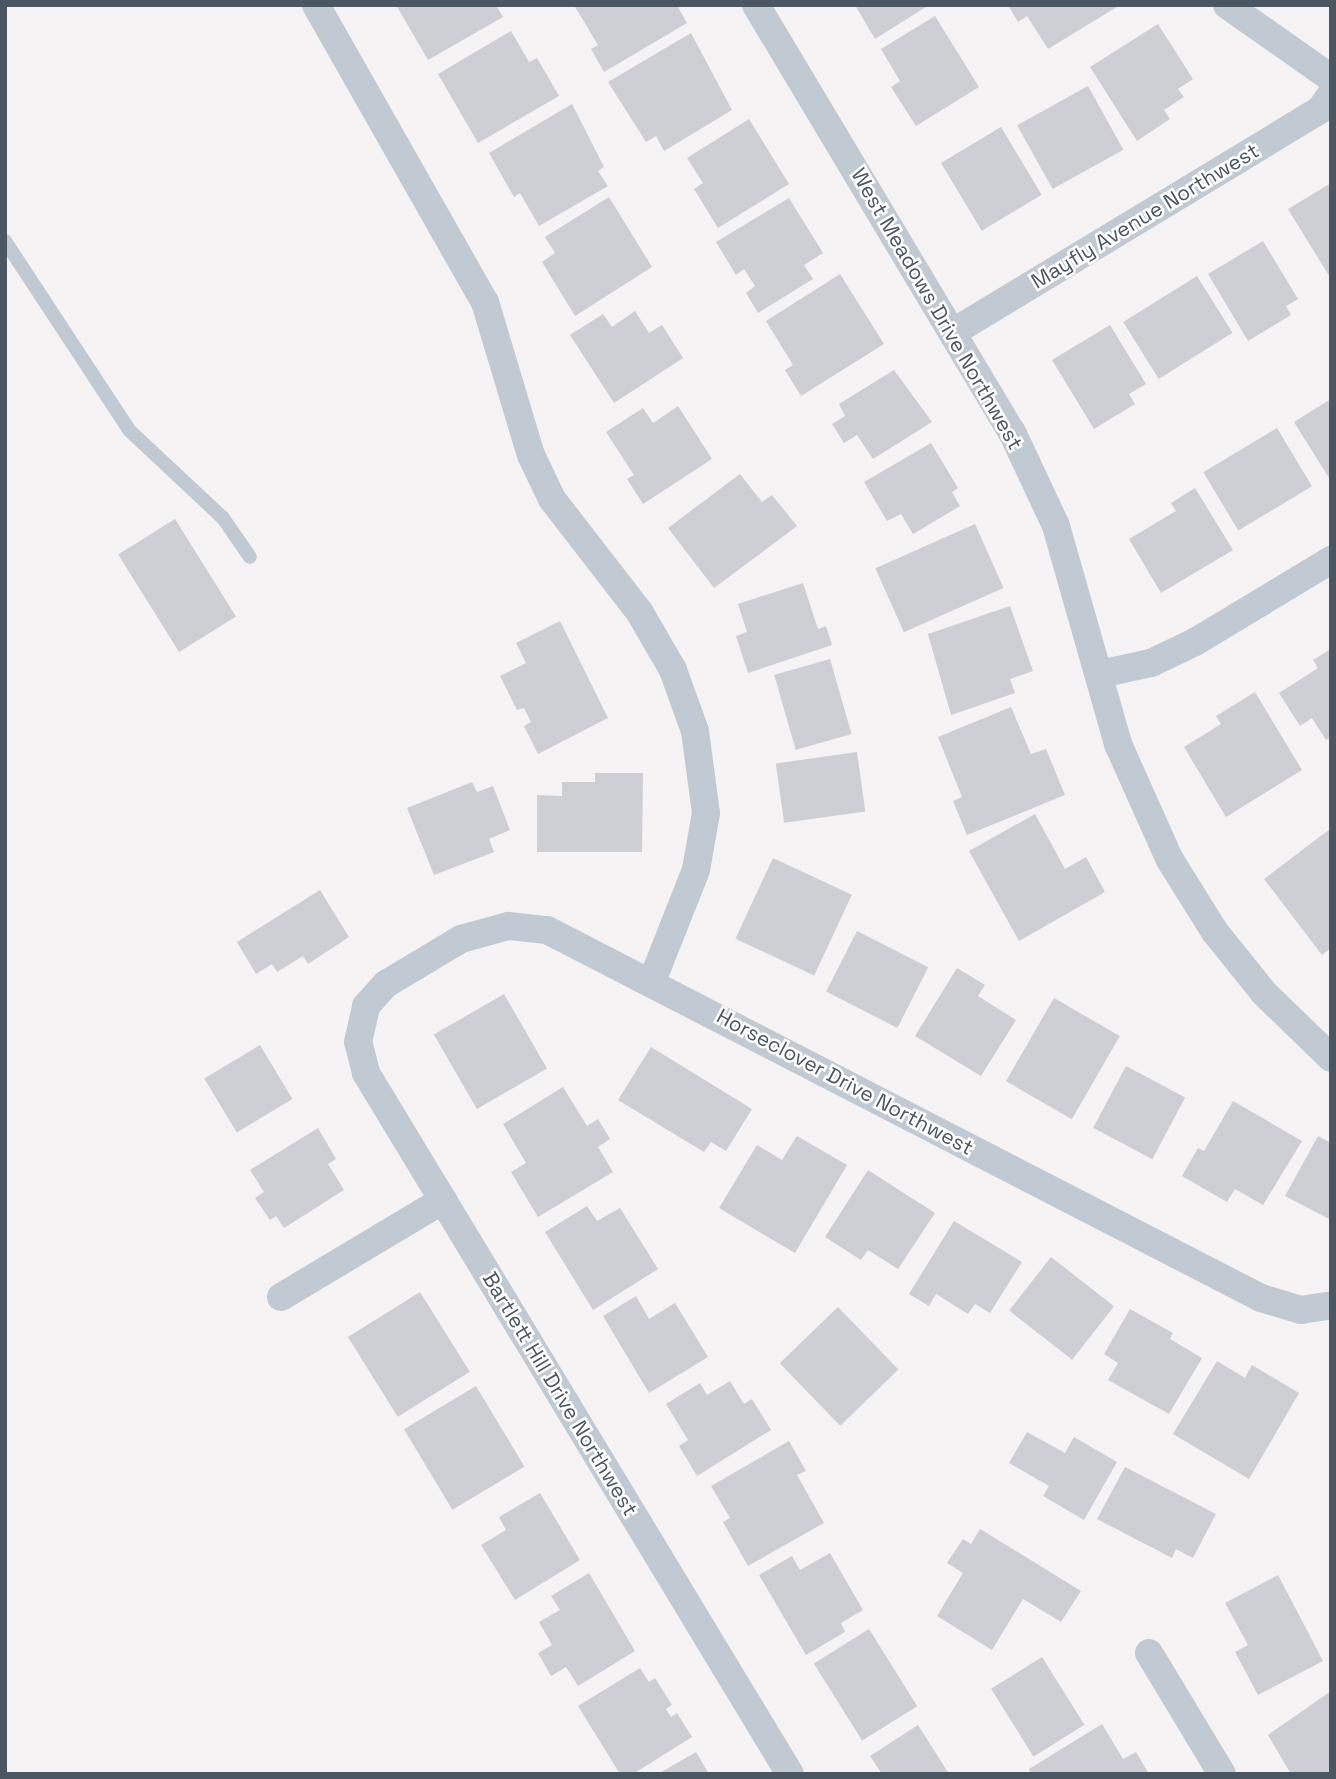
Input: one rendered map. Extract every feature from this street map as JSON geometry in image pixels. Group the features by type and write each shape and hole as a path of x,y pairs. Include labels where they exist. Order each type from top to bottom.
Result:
{"street":[{"path":"316,5 485,302 531,455 552,499 640,613 673,670 695,731 704,825 696,870 678,925 652,981"},
{"name":"West Meadows Drive Northwest","path":"756,5 954,331 1012,432 1056,526 1118,744 1170,860 1215,932 1264,993 1330,1056"},
{"path":"1227,5 1331,78"},
{"name":"Mayfly Avenue Northwest","path":"954,331 1320,110 1331,94"},
{"path":"1100,674 1151,663 1195,642 1331,560"},
{"name":"Horseclover Drive Northwest","path":"366,1006 386,984 461,939 508,926 547,930 652,981 1261,1298 1301,1310 1331,1306"},
{"name":"Bartlett Hill Drive Northwest","path":"366,1006 358,1042 366,1073 790,1774"},
{"path":"281,1297 443,1200"},
{"path":"1149,1653 1222,1774"}],"lane":[{"path":"5,241 130,431 223,519 250,558"}],"building":[{"path":"396,5 496,5 503,17 428,60"},
{"path":"574,5 677,5 687,23 604,72 591,49 598,45"},
{"path":"855,5 929,5 875,39"},
{"path":"1008,5 1120,5 1048,49 1027,16 1018,22"},
{"path":"935,16 979,87 916,126 891,87 900,81 881,49"},
{"path":"1158,24 1193,79 1178,89 1184,97 1164,110 1170,119 1137,141 1090,67"},
{"path":"511,31 529,62 537,58 559,96 478,143 438,74"},
{"path":"691,33 732,110 664,151 656,136 646,142 608,82"},
{"path":"1088,86 1123,150 1053,189 1017,125"},
{"path":"572,104 604,167 598,171 608,186 539,226 520,193 514,197 489,153"},
{"path":"749,119 789,184 718,228 694,189 703,183 687,158"},
{"path":"1001,127 1042,195 982,231 941,163"},
{"path":"1331,183 1331,279 1288,209"},
{"path":"609,197 652,267 575,316 542,262 555,253 545,237"},
{"path":"789,198 823,253 804,265 813,279 758,313 746,293 755,286 744,269 736,275 716,242"},
{"path":"1263,241 1298,299 1286,306 1291,315 1248,341 1208,274"},
{"path":"840,274 884,344 801,396 785,370 793,365 766,321"},
{"path":"1197,276 1233,333 1159,379 1123,322"},
{"path":"635,311 649,333 662,325 683,358 614,403 570,335 603,314 612,327"},
{"path":"1110,325 1146,384 1129,394 1135,404 1094,429 1052,360"},
{"path":"894,370 932,422 873,459 857,435 844,443 832,424 845,416 839,404"},
{"path":"1331,399 1331,477 1329,478 1294,422"},
{"path":"678,406 712,459 643,504 627,479 634,475 606,432 643,408 653,423"},
{"path":"1277,428 1312,486 1238,531 1203,472"},
{"path":"931,443 958,488 952,492 960,506 913,534 901,514 887,521 864,482"},
{"path":"740,474 762,502 772,495 797,526 714,588 668,528"},
{"path":"1195,488 1233,550 1161,593 1129,539 1176,511 1171,503"},
{"path":"175,519 236,617 179,652 118,555"},
{"path":"975,524 1003,588 904,632 875,568"},
{"path":"803,583 818,629 826,626 832,645 748,673 736,636 747,632 738,604"},
{"path":"1010,606 1033,671 1010,679 1015,693 951,715 928,634"},
{"path":"560,621 608,718 538,754 524,726 531,722 524,708 517,710 500,676 526,663 516,643"},
{"path":"1331,649 1331,737 1326,740 1312,718 1300,726 1279,693 1318,668 1313,660"},
{"path":"830,659 851,734 796,750 774,675"},
{"path":"1255,692 1302,770 1226,817 1184,747 1221,724 1216,716"},
{"path":"1011,707 1031,754 1046,749 1065,795 967,835 953,801 962,797 938,737"},
{"path":"857,752 865,811 784,823 776,763"},
{"path":"595,773 643,773 642,852 537,852 537,795 562,796 562,782 595,782"},
{"path":"472,782 477,792 493,786 510,830 489,839 494,852 434,875 407,808"},
{"path":"1035,814 1065,869 1086,857 1105,892 1019,941 969,851"},
{"path":"1330,829 1331,948 1322,955 1264,879"},
{"path":"773,858 852,895 814,975 735,939"},
{"path":"320,890 349,937 308,964 303,956 277,972 272,964 256,974 237,942"},
{"path":"857,931 928,967 897,1028 826,992"},
{"path":"957,968 985,985 978,996 1016,1020 981,1076 915,1036"},
{"path":"504,994 547,1068 477,1109 434,1034"},
{"path":"1054,998 1120,1036 1072,1119 1006,1081"},
{"path":"260,1045 292,1099 237,1132 204,1078"},
{"path":"651,1047 752,1109 726,1151 711,1142 704,1152 618,1100"},
{"path":"1126,1066 1185,1097 1152,1159 1093,1128"},
{"path":"563,1087 587,1126 598,1119 610,1139 598,1147 613,1172 538,1217 511,1172 526,1163 503,1124"},
{"path":"1233,1101 1302,1141 1263,1205 1235,1189 1227,1202 1182,1176 1198,1148 1204,1151"},
{"path":"318,1128 336,1159 328,1164 344,1190 284,1228 276,1216 270,1220 255,1198 264,1192 250,1170"},
{"path":"797,1136 847,1165 795,1253 719,1208 757,1145 782,1160"},
{"path":"1318,1136 1331,1143 1331,1220 1285,1196"},
{"path":"868,1170 935,1213 898,1269 868,1250 861,1260 825,1237"},
{"path":"587,1206 597,1221 620,1208 658,1269 593,1310 545,1232"},
{"path":"954,1221 1022,1262 990,1313 975,1304 968,1314 936,1294 929,1306 909,1294"},
{"path":"1051,1257 1114,1306 1072,1360 1009,1311"},
{"path":"420,1292 470,1372 398,1417 348,1337"},
{"path":"636,1296 649,1319 675,1303 708,1357 649,1393 603,1316"},
{"path":"838,1307 898,1370 840,1426 780,1363"},
{"path":"1130,1309 1173,1333 1170,1339 1202,1358 1169,1414 1108,1380 1118,1363 1104,1354"},
{"path":"1217,1361 1245,1378 1252,1365 1299,1393 1249,1479 1173,1434"},
{"path":"730,1381 744,1404 752,1399 771,1430 697,1476 679,1446 688,1440 666,1404 700,1383 707,1395"},
{"path":"476,1386 524,1467 452,1510 404,1429"},
{"path":"1027,1432 1065,1453 1074,1437 1117,1462 1084,1520 1043,1496 1049,1486 1009,1463"},
{"path":"789,1441 806,1471 797,1475 824,1523 748,1566 723,1522 730,1518 711,1486"},
{"path":"1125,1467 1216,1514 1193,1558 1176,1549 1172,1558 1097,1519"},
{"path":"540,1493 580,1560 515,1600 481,1545 506,1530 499,1517"},
{"path":"980,1529 1081,1591 1061,1622 1023,1599 992,1650 937,1616 963,1573 947,1563 963,1539 971,1544"},
{"path":"830,1553 863,1610 841,1623 845,1632 806,1655 759,1575 792,1556 800,1570"},
{"path":"589,1573 635,1651 578,1686 566,1667 551,1676 538,1653 552,1645 539,1622 560,1610 551,1596"},
{"path":"1278,1575 1323,1661 1258,1695 1235,1652 1248,1645 1225,1603"},
{"path":"869,1629 917,1706 862,1741 814,1663"},
{"path":"1042,1657 1084,1725 1034,1757 991,1689"},
{"path":"640,1668 649,1682 655,1678 672,1705 666,1709 671,1717 677,1713 692,1737 633,1774 620,1774 578,1706"},
{"path":"1331,1691 1331,1774 1291,1774 1268,1735"},
{"path":"1102,1724 1123,1759 1136,1752 1149,1774 1031,1774 1029,1769"},
{"path":"918,1725 949,1774 882,1774 870,1756"},
{"path":"696,1752 709,1774 658,1774"}]}
